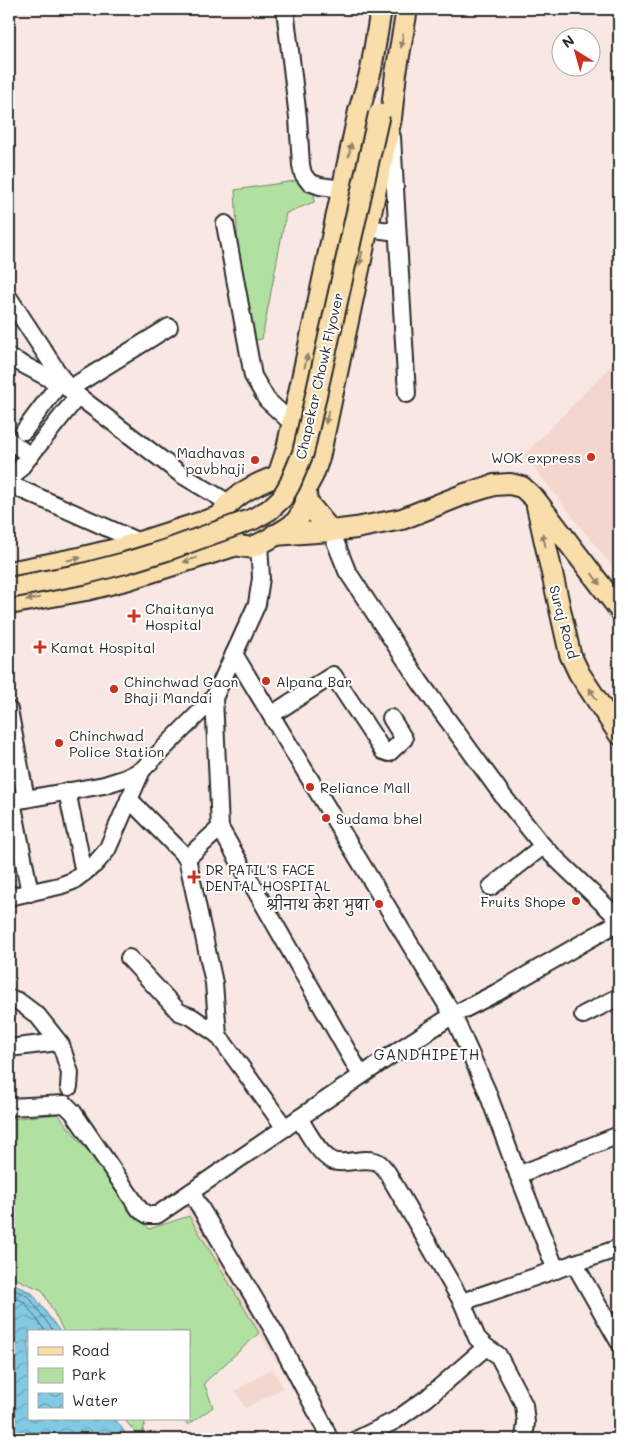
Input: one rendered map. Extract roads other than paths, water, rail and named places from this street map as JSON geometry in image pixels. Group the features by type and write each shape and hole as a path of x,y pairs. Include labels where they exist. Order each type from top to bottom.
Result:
{"main road":[{"path":"278,476 293,424 359,111 371,70 381,9"},
{"name":"Chapekar Chowk Flyover","path":"9,588 82,574 167,550 253,519 269,510 282,498 302,454 396,73 408,9"},
{"name":"Chapekar Chowk Flyover","path":"371,70 385,116"},
{"path":"9,604 86,590 129,579 237,544 252,546 266,540 296,521 319,458 367,228 385,116"},
{"path":"9,572 79,558 139,542 225,509 239,495 268,479 278,476 293,478 301,482 306,495 331,531"},
{"path":"266,540 356,528 402,518 465,494 494,485 510,484 522,487 535,499 619,609"},
{"name":"Suraj Road","path":"535,499 570,654 579,674 619,734"},
{"path":"225,509 221,530 225,536 237,544"}],"street":[{"path":"286,9 303,174 309,182 320,186 342,189"},
{"path":"385,116 397,232 407,394"},
{"path":"225,224 253,376 267,400 293,424"},
{"path":"367,228 397,232"},
{"path":"9,298 69,390"},
{"path":"24,431 69,390 169,327"},
{"path":"9,357 69,390 225,509"},
{"path":"69,390 30,456 9,483 139,542"},
{"path":"9,440 30,456"},
{"path":"9,1107 64,1104 73,1112 144,1213 152,1216 157,1215 361,1075 453,1015 619,921 543,846 503,796 420,682 347,571 331,531"},
{"path":"16,800 104,785 126,778 142,770 214,698 257,604 266,540"},
{"path":"234,654 453,1015 488,1091 518,1175 556,1270"},
{"path":"271,715 333,675 383,750 389,753 404,739 391,718"},
{"path":"214,698 220,828 361,1075"},
{"path":"9,713 16,800 30,893"},
{"path":"9,897 73,881 95,864 107,850 142,770"},
{"path":"67,791 84,873"},
{"path":"129,799 187,858 214,983 218,1035"},
{"path":"187,858 220,828"},
{"path":"491,887 543,846"},
{"path":"130,958 179,1012 192,1017 218,1035 292,1123 322,1153 333,1161 366,1160 379,1163 387,1172 462,1302 477,1338 498,1355 524,1405 526,1423 524,1439"},
{"path":"583,1015 619,997"},
{"path":"9,998 18,1001 38,1016 61,1045 70,1073 69,1087"},
{"path":"9,1048 58,1042"},
{"path":"518,1175 619,1135"},
{"path":"191,1192 275,1333 329,1439"},
{"path":"462,1302 619,1248"},
{"path":"574,1263 619,1342"},
{"path":"358,1439 396,1420 427,1398 486,1347"}],"water":[{"path":"9,1281 32,1293 59,1330 28,1330 28,1420 116,1420 130,1439 10,1439"}],"place":[{"name":"WOK express","path":"591,457"},
{"name":"Madhavas pavbhaji","path":"255,460"},
{"name":"Chaitanya Hospital","path":"134,616"},
{"name":"Kamat Hospital","path":"40,647"},
{"name":"Alpana Bar","path":"266,681"},
{"name":"Chinchwad Gaon Bhaji Mandai","path":"114,689"},
{"name":"Chinchwad Police Station","path":"59,743"},
{"name":"Reliance Mall","path":"310,787"},
{"name":"Sudama bhel","path":"326,818"},
{"name":"DR PATIL'S FACE DENTAL HOSPITAL","path":"194,877"},
{"name":"Fruits Shope","path":"576,901"},
{"name":"श्रीनाथ केश भुषा","path":"379,904"}],"district":[{"name":"GANDHIPETH","path":"427,1054"}]}
